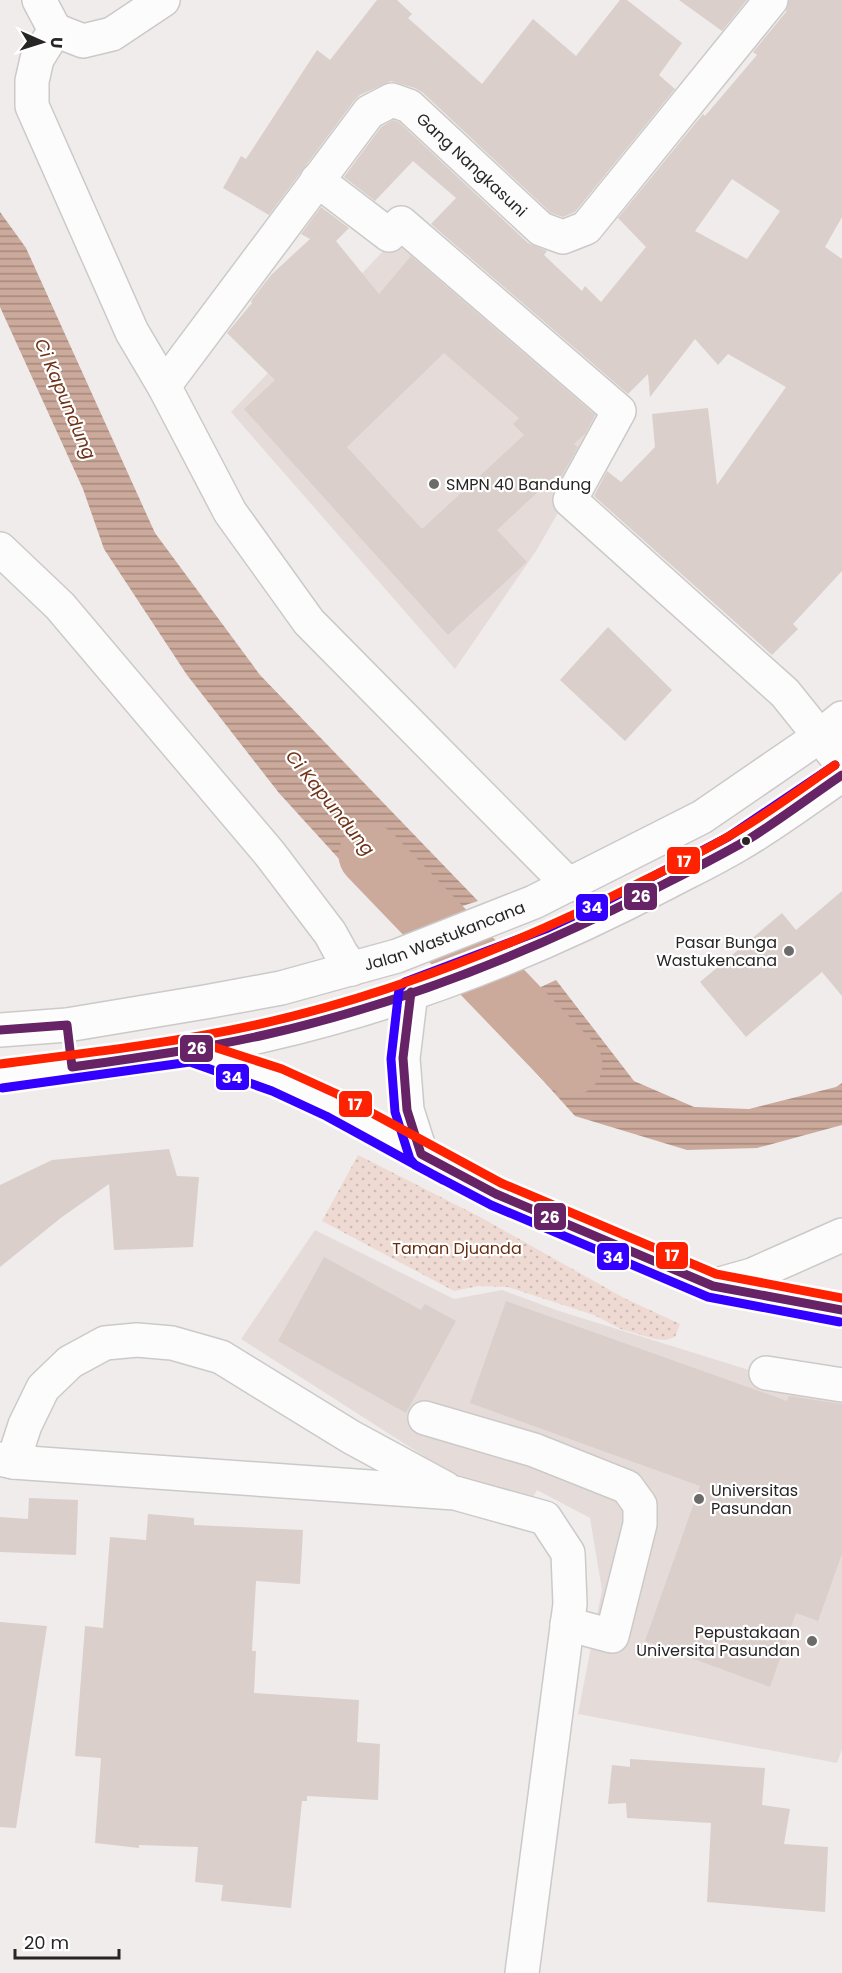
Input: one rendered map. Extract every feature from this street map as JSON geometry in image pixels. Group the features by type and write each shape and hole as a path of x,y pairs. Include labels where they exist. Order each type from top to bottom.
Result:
{"street":[{"path":"39,0 55,30 83,41 112,34 163,0"},
{"name":"Gang Nangkasuni","path":"164,386 369,112 392,100 409,106 541,229 563,237 586,228 771,0"},
{"path":"55,30 38,59 32,81 32,106 132,332 164,386 230,512 309,622 569,885"},
{"path":"317,180 389,235 401,223 619,411 570,500 785,693 831,727 842,764"},
{"path":"0,549 60,606 270,854 330,933 352,969"},
{"name":"Jalan Wastukancana","path":"0,1030 67,1025 281,988 397,956 534,902 702,817 831,727"},
{"path":"0,1076 191,1050 277,1032 417,990 553,939 611,912 735,847 842,776"},
{"path":"417,990 403,1058 407,1110 421,1154"},
{"path":"67,1025 72,1067"},
{"path":"191,1050 276,1080 331,1105 496,1194 713,1286 842,1310"},
{"path":"713,1286 752,1275 842,1235"},
{"path":"455,1493 351,1437 221,1357 172,1343 137,1340 105,1343 70,1362 43,1388 7,1461 455,1493 545,1518 568,1553 570,1604 522,1973"},
{"path":"766,1373 842,1385"},
{"path":"425,1418 544,1454 627,1487 640,1505 640,1524 612,1636 567,1624"}],"shaded area":[{"name":"SMPN 40 Bandung","path":"402,231 614,416 536,551 455,669 231,412"},
{"name":"Universitas Pasundan","path":"315,1230 454,1299 502,1290 559,1311 762,1374 842,1394 842,1749 837,1763 578,1714 602,1590 590,1518 537,1490 526,1509 444,1469 241,1339"}],"green space":[{"name":"Taman Djuanda","path":"358,1155 480,1217 624,1298 680,1324 675,1337 666,1340 655,1339 621,1329 594,1315 508,1287 478,1286 454,1291 322,1221"}],"water":[{"path":"0,212 26,248 155,533 260,675 478,901 400,926 279,793 187,675 104,549 83,489 0,307"},
{"path":"556,980 634,1081 694,1107 749,1109 836,1087 842,1083 842,1125 757,1148 687,1150 575,1116 483,1014"}],"building":[{"path":"377,0 397,0 412,14 408,18 482,84 533,19 576,56 620,0 627,0 682,43 659,75 675,89 575,212 563,217 551,213 422,92 391,81 360,95 354,101 269,215 223,188 241,156 246,159 317,50 330,60"},
{"path":"679,0 747,0 722,31"},
{"path":"789,0 842,0 842,217 825,247 842,259 842,571 793,624 798,629 772,655 594,496 607,471 621,482 655,447 652,414 708,408 717,485 786,387 728,354 718,365 695,339 650,397 648,374 628,394 431,224 456,198 413,161 375,201 344,177 381,127 393,120 399,122 528,243 547,251 544,255 582,291 585,286 601,302 646,247 618,218 703,114 705,116 757,55 753,52 786,12","holes":["732,179 780,211 747,259 695,231"]},
{"name":"SMPN 40 Bandung","path":"321,207 349,228 336,241 379,294 411,256 595,415 585,434 574,444 578,447 559,480 555,476 497,530 527,562 448,635 244,409 275,380 227,333 271,275 310,239 301,234","holes":["444,353 519,418 513,424 524,435 422,529 347,447"]},
{"path":"608,627 672,690 625,741 560,680"},
{"name":"Pasar Bunga Wastukencana","path":"842,891 842,996 822,972 746,1037 700,982 782,913 796,930"},
{"path":"169,1149 177,1176 199,1177 193,1247 114,1250 109,1184 62,1217 0,1267 0,1185 52,1160"},
{"path":"324,1257 421,1310 425,1304 456,1321 406,1413 278,1341"},
{"path":"506,1301 787,1401 789,1396 842,1404 842,1554 818,1621 796,1613 770,1687 645,1641 700,1486 470,1403"},
{"path":"29,1498 78,1500 76,1555 0,1552 0,1517 28,1519"},
{"path":"148,1514 194,1518 194,1525 303,1530 300,1584 256,1581 252,1651 256,1651 254,1693 359,1700 357,1742 380,1744 378,1800 307,1796 307,1801 302,1801 291,1908 221,1901 223,1885 195,1882 198,1847 139,1845 139,1848 95,1843 101,1758 75,1756 85,1626 103,1628 110,1537 146,1540"},
{"path":"0,1622 47,1626 16,1828 0,1827"},
{"path":"630,1759 765,1768 762,1805 790,1809 784,1844 828,1847 825,1912 707,1902 711,1823 627,1818 626,1803 608,1804 612,1765 630,1767"}],"waterway":[{"name":"Ci Kapundung","path":"370,855 571,1064"}],"transit line":[{"name":"34","path":"835,765 728,837 606,901 548,928 405,982 399,989 391,1059 395,1112 410,1159 415,1165 491,1205 708,1297 840,1322"},
{"name":"17","path":"0,1064 228,1031 310,1012 409,982 505,945 599,903 682,862 753,821 835,765"},
{"name":"26","path":"0,1030 67,1025 72,1067 240,1040 364,1009 461,976 603,915 749,839 842,775"},
{"name":"26","path":"411,992 403,1058 407,1110 421,1154 496,1194 713,1286 842,1310"},
{"name":"17","path":"192,1040 282,1069 337,1094 501,1183 716,1274 842,1298"},
{"name":"34","path":"2,1088 190,1062 272,1091 326,1116 443,1180"}],"place":[{"name":"SMPN 40 Bandung","path":"434,484"},
{"name":"Pasar Bunga Wastukencana","path":"789,951"},
{"name":"Universitas Pasundan","path":"699,1499"},
{"name":"Pepustakaan Universita Pasundan","path":"812,1641"}]}
